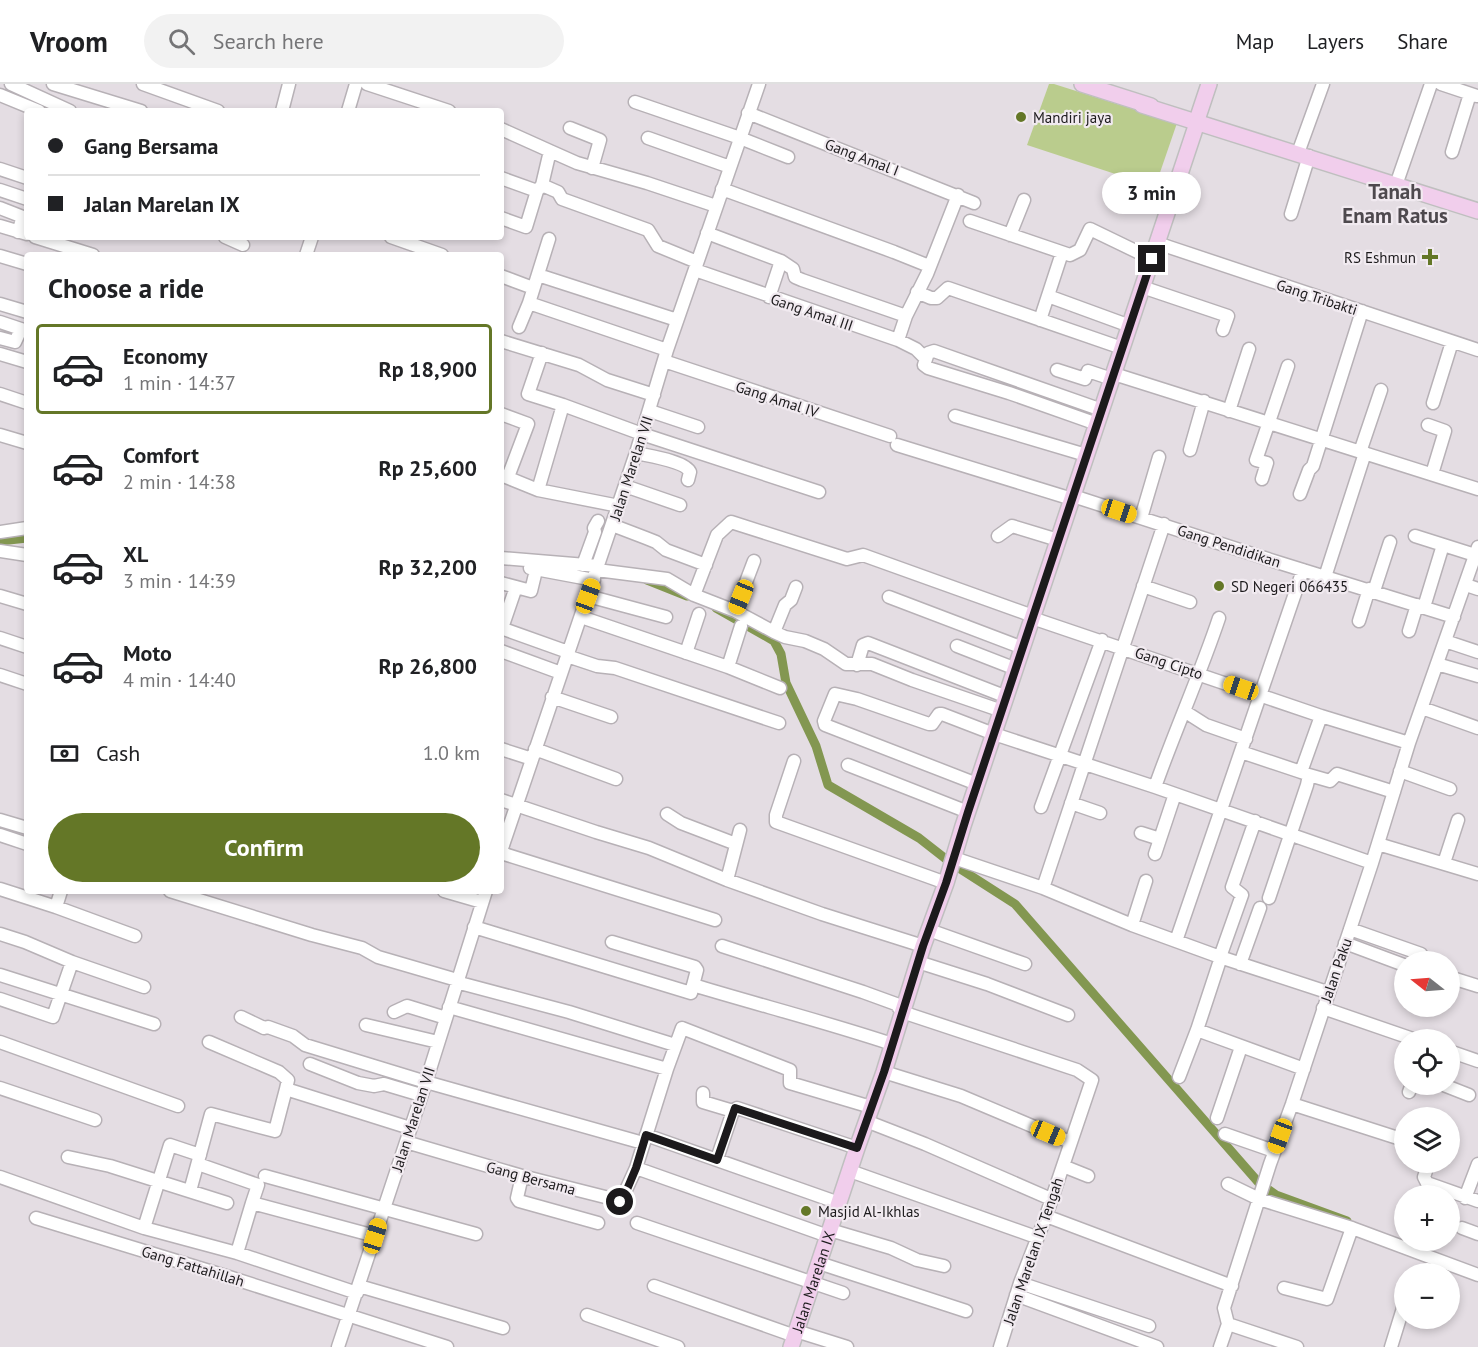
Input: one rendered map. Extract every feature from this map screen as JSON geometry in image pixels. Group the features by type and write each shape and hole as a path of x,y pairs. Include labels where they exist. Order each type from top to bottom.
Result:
{"main road":[{"path":"1082,84 1478,211"},
{"name":"Jalan Marelan IX","path":"794,1338 884,1072 923,946 951,869 977,784 1209,84"}],"street":[{"path":"11,84 63,108"},
{"path":"53,84 131,108"},
{"path":"143,84 210,108"},
{"path":"283,108 289,84"},
{"path":"349,108 356,84"},
{"path":"367,84 439,108"},
{"name":"Jalan Marelan VII","path":"504,843 619,506 677,320 759,84"},
{"path":"1291,214 1303,154 1323,84"},
{"path":"1396,185 1431,84"},
{"path":"1442,84 1474,95 1452,152"},
{"path":"0,95 32,108"},
{"path":"635,102 741,138 788,157"},
{"name":"Gang Amal I","path":"748,113 974,203"},
{"path":"570,128 600,140 592,168"},
{"path":"504,130 577,164 716,206"},
{"path":"648,138 730,167"},
{"path":"504,219 526,227 550,151"},
{"path":"0,169 24,177"},
{"name":"Gang Amal III","path":"504,179 558,192 562,199 648,230 658,246 696,266 769,297 898,340 916,349 926,359 924,364 928,368 1009,393 1100,417"},
{"path":"722,189 929,267"},
{"path":"0,190 24,198"},
{"path":"898,340 958,195"},
{"path":"1010,236 1024,200"},
{"path":"0,207 23,217 23,233 0,226"},
{"path":"970,221 1070,255 1076,253 1083,245 1090,229 1152,259"},
{"path":"707,233 781,261 793,269 796,277 906,316"},
{"path":"41,240 63,251"},
{"path":"400,240 434,252"},
{"path":"519,327 549,240"},
{"name":"Gang Tribakti","path":"1157,243 1478,350"},
{"path":"1040,320 1062,253"},
{"path":"0,256 24,263"},
{"path":"769,297 781,261"},
{"path":"538,275 677,320"},
{"path":"504,277 533,288"},
{"path":"1143,287 1228,316 1223,330"},
{"path":"917,292 937,298 948,288 1122,348"},
{"path":"1048,296 1130,326"},
{"name":"Gang Amal IV","path":"529,303 665,356 894,440 1072,498"},
{"path":"0,304 24,311"},
{"path":"1300,494 1313,466 1362,311"},
{"path":"0,322 24,330 15,342 0,338"},
{"path":"504,342 579,365 607,380 654,395"},
{"path":"1433,403 1452,342"},
{"path":"1229,411 1249,349"},
{"path":"926,359 928,353 934,351 1100,417"},
{"path":"542,353 528,394 819,492"},
{"path":"0,354 24,361"},
{"path":"1262,479 1267,463 1256,460 1288,366"},
{"path":"1057,370 1085,380 1088,370 1204,401 1321,441 1478,489"},
{"path":"1325,576 1381,390"},
{"path":"0,394 24,402"},
{"path":"1190,450 1204,401"},
{"path":"538,490 563,405"},
{"path":"650,411 698,427"},
{"path":"504,415 528,424 504,476 538,490 619,506"},
{"path":"955,416 1086,455"},
{"path":"1428,425 1445,431 1432,474"},
{"path":"0,435 24,442"},
{"path":"636,453 688,468 690,472 687,480"},
{"path":"1141,518 1159,457"},
{"path":"625,486 680,505"},
{"name":"Gang Pendidikan","path":"1072,498 1164,524 1454,617"},
{"path":"583,565 598,521"},
{"name":"Gang Cipto","path":"706,565 717,535 731,522 847,559 863,555 1033,617 1321,716 1409,743"},
{"path":"1043,888 1164,524"},
{"path":"612,525 656,542 666,550 706,565 694,595"},
{"path":"998,536 1012,526 1058,540"},
{"path":"0,532 24,528"},
{"path":"1415,536 1477,551"},
{"path":"1359,621 1390,542"},
{"path":"1409,631 1443,544"},
{"path":"0,551 24,555"},
{"name":"Jalan Paku","path":"1220,1347 1228,1324 1224,1308 1259,1197 1304,1069 1409,743 1454,617 1472,587 1477,551"},
{"path":"504,559 538,566 667,579 694,595 735,611 785,637 805,641 824,649 846,664 872,664 912,680 1004,704"},
{"path":"735,611 754,561"},
{"path":"521,567 583,565 596,573"},
{"path":"504,584 531,591 538,566"},
{"path":"1176,941 1303,570"},
{"path":"1143,586 1190,602"},
{"path":"504,620 516,587"},
{"path":"774,632 785,605 791,600 796,587"},
{"path":"0,596 24,603"},
{"path":"588,596 666,617"},
{"path":"889,597 1023,648"},
{"path":"686,653 699,614"},
{"path":"581,616 728,667 780,688"},
{"path":"1155,787 1178,724 1200,674 1219,618"},
{"path":"728,667 741,626"},
{"path":"504,629 597,666 615,668 779,723"},
{"path":"0,638 24,646"},
{"path":"1041,807 1102,640"},
{"path":"1445,641 1478,652"},
{"path":"857,665 863,645 868,644 1004,704"},
{"path":"957,646 1016,669"},
{"path":"504,652 561,673"},
{"path":"1437,664 1478,676"},
{"path":"0,675 24,683"},
{"path":"977,784 824,723 834,695 837,694 929,724 932,724 939,714 942,714 994,734 1255,821 1372,863"},
{"path":"552,697 611,717"},
{"path":"1422,708 1478,728"},
{"path":"1184,711 1206,725 1246,739"},
{"path":"1269,898 1290,834 1321,716"},
{"path":"504,749 534,754 616,779"},
{"path":"1241,752 1330,781 1337,774 1394,792"},
{"path":"794,761 776,815 776,822 951,869 1043,888 1132,925 1240,964 1328,992"},
{"path":"848,765 968,812"},
{"path":"1400,771 1450,789"},
{"path":"1155,854 1175,794"},
{"path":"504,801 649,848 727,880 851,925 923,946"},
{"path":"1071,803 1100,813"},
{"path":"667,814 681,824 736,844"},
{"path":"0,820 24,827"},
{"path":"1444,863 1458,820"},
{"path":"1179,1077 1242,895 1232,887 1255,821"},
{"path":"727,880 740,830"},
{"path":"1141,833 1160,839"},
{"path":"0,835 24,843"},
{"path":"1378,844 1478,874"},
{"path":"504,853 715,920"},
{"path":"1132,925 1146,881"},
{"path":"0,889 135,936"},
{"path":"56,907 60,894"},
{"path":"180,894 362,948 378,957 675,1045"},
{"path":"468,894 484,896"},
{"name":"Jalan Marelan VII","path":"338,1347 426,1082 484,896"},
{"path":"1240,964 1260,908"},
{"path":"474,927 690,994 697,970 694,967 612,942"},
{"path":"1350,929 1412,951"},
{"path":"929,930 1024,964"},
{"path":"0,934 144,987"},
{"path":"1345,943 1394,961"},
{"path":"722,946 896,1004 902,1012"},
{"path":"0,999 53,1017 72,962"},
{"path":"918,962 1068,1015"},
{"path":"0,975 154,1024"},
{"path":"1460,980 1478,986"},
{"path":"693,986 844,1028 892,1044"},
{"path":"394,1012 407,1006 447,1013 667,1069"},
{"path":"1323,1008 1394,1032"},
{"name":"Jalan Marelan IX Tengah","path":"902,1012 1077,1070 1092,1080 1046,1216 1036,1237 1018,1289 1000,1347"},
{"path":"241,1017 264,1028 268,1027 293,1036 305,1044 426,1082 717,1160 839,1203"},
{"path":"366,1025 438,1042"},
{"path":"944,1266 917,1260 891,1248 746,1209 736,1203 636,1168 682,1028 790,1070 790,1083 869,1114 926,1144 1051,1199"},
{"path":"1197,1030 1304,1069"},
{"path":"0,1042 178,1106"},
{"path":"190,1191 212,1114 275,1131 288,1080 279,1072 209,1042"},
{"path":"1217,1118 1241,1047"},
{"path":"1460,1054 1478,1060"},
{"path":"310,1064 358,1083 374,1086 384,1084 421,1095"},
{"path":"884,1072 961,1096 1070,1142"},
{"path":"0,1088 95,1120"},
{"path":"286,1089 410,1128"},
{"path":"1460,1092 1469,1095"},
{"path":"703,1093 703,1102 733,1111"},
{"path":"1292,1104 1394,1137"},
{"path":"717,1160 733,1111 737,1108 857,1148"},
{"path":"1225,1134 1272,1158"},
{"name":"Gang Bersama","path":"406,1142 620,1202 636,1168"},
{"path":"144,1228 170,1145 224,1174 383,1210 476,1234"},
{"path":"68,1157 110,1166 227,1203"},
{"path":"1465,1198 1478,1164"},
{"path":"1063,1166 1088,1176"},
{"path":"850,1171 1036,1237"},
{"path":"1425,1173 1424,1177 1427,1183 1478,1201"},
{"path":"522,1176 517,1198 519,1201 598,1223"},
{"path":"0,1177 144,1228 503,1328"},
{"path":"237,1253 261,1181"},
{"path":"1228,1184 1478,1275"},
{"path":"252,1203 375,1236"},
{"path":"1046,1216 1232,1286"},
{"name":"Gang Fattahillah","path":"36,1218 447,1347"},
{"path":"637,1223 843,1293"},
{"path":"1284,1288 1327,1299 1352,1228"},
{"path":"1462,1228 1478,1234"},
{"path":"819,1263 966,1311"},
{"path":"654,1286 794,1338 847,1347"},
{"path":"1018,1289 1149,1326"},
{"path":"1018,1289 1156,1347"},
{"path":"587,1315 678,1347"},
{"path":"1228,1324 1297,1347"},
{"path":"1390,1347 1396,1329"}],"green space":[{"path":"1049,84 1177,123 1155,187 1027,145"}],"waterway":[{"path":"0,541 24,538"},
{"path":"563,569 600,573"},
{"path":"647,580 687,596"},
{"path":"716,608 774,641 781,654 786,683 816,746 828,785 919,838 951,863 1015,904 1259,1183 1276,1195 1347,1221"}],"place":[{"name":"Mandiri jaya","path":"1021,117"},
{"name":"RS Eshmun","path":"1430,257"},
{"name":"SD Negeri 066435","path":"1219,586"},
{"name":"Masjid Al-Ikhlas","path":"806,1211"}],"district":[{"name":"Tanah Enam Ratus","path":"1395,203"}],"route":[{"path":"620,1202 636,1168 646,1135 717,1160 735,1108 857,1148 1152,259"}]}
